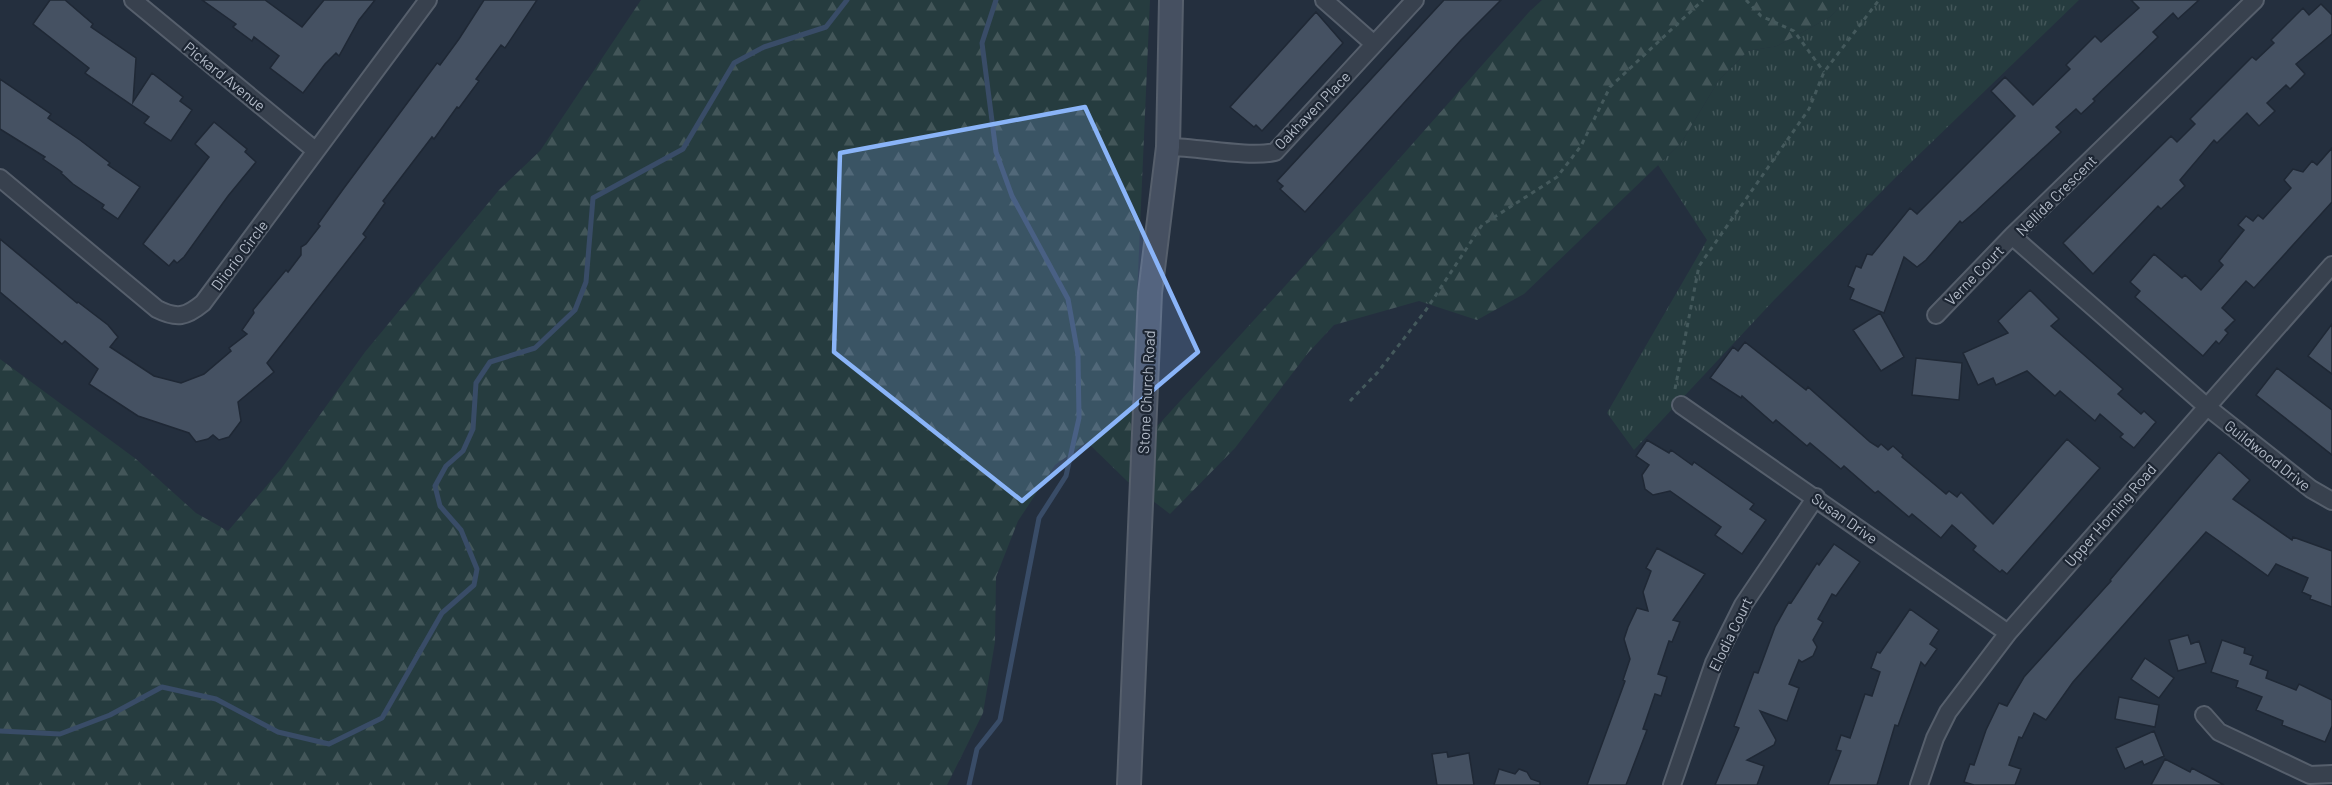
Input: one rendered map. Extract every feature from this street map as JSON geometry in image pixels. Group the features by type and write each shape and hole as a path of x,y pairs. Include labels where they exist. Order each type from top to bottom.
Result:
{"main road":[{"name":"Stone Church Road","path":"1129,785 1150,293 1168,147 1171,0"}],"street":[{"name":"Pickard Avenue","path":"133,0 316,151"},
{"name":"Diiorio Circle","path":"0,178 157,309 171,317 181,317 203,303 428,0"},
{"path":"1324,0 1374,44"},
{"name":"Oakhaven Place","path":"1168,147 1262,154 1275,152 1414,0"},
{"name":"Nellida Crescent","path":"2206,406 2013,236 2255,0"},
{"name":"Verne Court","path":"1936,315 2013,236"},
{"name":"Upper Horning Road","path":"1919,785 1935,738 1948,712 2008,633 2332,265"},
{"name":"Susan Drive","path":"1681,405 2008,633"},
{"name":"Guildwood Drive","path":"2206,406 2312,489 2332,501"},
{"name":"Elodia Court","path":"1672,785 1714,663 1743,605 1816,497"},
{"path":"2204,715 2219,732 2310,775 2332,774"}],"path":[{"path":"1350,401 1378,372 1426,310 1482,225 1557,177 1581,146 1610,87 1703,0"},
{"path":"1746,0 1761,16 1794,31 1824,72"},
{"path":"1681,405 1675,387 1699,266 1809,109 1824,72 1879,0"}],"highlighted area":[{"path":"1085,107 1198,352 1022,501 834,352 840,153"}],"green space":[{"path":"641,0 1150,0 1130,456 1542,0 1846,0 1830,17 1777,46 1748,51 1719,80 1681,143 1524,294 1477,320 1419,301 1334,325 1308,353 1235,448 1170,514 1127,481 1087,442 1055,465 1018,521 996,577 995,642 983,713 947,785 0,785 0,359 136,459 196,513 228,531 281,469 365,352 499,190 540,151"},
{"path":"1846,0 2079,0 1901,172 1775,299 1634,450 1607,413 1707,240 1658,165 1681,143 1719,80 1748,51 1777,46 1830,17"}],"building":[{"path":"50,0 65,0 93,24 91,27 136,58 133,102 152,73 183,97 180,101 192,110 171,141 144,123 149,117 85,73 89,68 33,24"},
{"path":"202,0 265,0 302,27 324,0 375,0 359,20 339,56 336,53 325,64 303,93 270,68 279,56 254,37 252,41 233,27 236,24"},
{"path":"484,0 537,0 505,48 501,45 476,79 479,81 459,108 457,107 434,139 432,137 383,201 385,203 363,234 366,237 267,363 274,372 238,402 241,421 229,437 219,440 213,435 196,442 189,433 138,416 89,384 98,369 65,341 62,344 0,292 0,239 77,303 108,325 118,337 110,347 154,376 181,383 204,374 231,351 229,348 247,334 242,330 254,313 253,310 301,255 301,247 320,226 318,224 437,63 440,65"},
{"path":"1444,0 1501,0 1461,40 1305,212 1280,189 1283,186 1277,181"},
{"path":"2131,0 2199,0 2178,19 2173,13 2153,32 2158,37 2093,99 2095,101 2081,114 2076,109 2056,127 2061,132 1976,211 1962,223 1960,221 1926,260 1917,267 1904,257 1884,313 1850,299 1854,289 1848,286 1856,266 1861,268 1867,254 1872,255 1910,208 1917,214 2015,116 1991,91 2005,77 2033,105 2070,69 2066,65 2095,36 2101,42 2139,8"},
{"path":"2321,4 2332,15 2332,34 2296,64 2305,74 2290,89 2286,85 2267,103 2275,111 2259,126 2247,113 2217,143 2214,140 2180,180 2185,186 2161,209 2158,206 2093,274 2063,243 2171,136 2177,142 2195,124 2190,119 2252,57 2256,60 2274,43 2271,40 2303,8 2309,15"},
{"path":"1316,12 1343,43 1262,131 1230,107"},
{"path":"0,79 51,114 48,118 140,187 118,219 102,208 104,205 73,184 62,172 43,159 45,157 0,129"},
{"path":"214,122 247,149 245,152 256,162 184,257 177,263 174,260 169,266 143,244 209,157 195,144"},
{"path":"2332,148 2332,202 2254,288 2246,281 2222,308 2235,320 2225,330 2228,333 2219,344 2216,341 2203,356 2135,297 2140,291 2130,282 2154,254 2182,278 2185,275 2201,290 2223,265 2219,261 2244,230 2238,225 2246,216 2253,221 2258,215 2263,219 2291,188 2284,180 2293,169 2303,172 2312,161 2317,165"},
{"path":"2030,290 2059,319 2051,326 2123,389 2118,394 2141,414 2144,411 2156,422 2134,448 2120,437 2123,434 2100,414 2095,421 2060,391 2055,396 2027,371 1996,385 1993,378 1978,385 1963,353 2008,333 1998,321"},
{"path":"1880,313 1904,357 1881,371 1853,330"},
{"path":"2332,324 2332,374 2308,356"},
{"path":"1745,342 1806,390 1808,387 1870,442 1878,447 1881,444 1888,450 1893,446 1903,455 1902,457 1946,494 1949,491 1957,497 1961,492 1993,524 2067,439 2100,468 2007,574 2002,570 2000,572 1973,550 1976,546 1952,525 1941,538 1912,514 1909,517 1878,491 1875,493 1844,466 1841,469 1810,443 1807,446 1776,420 1773,423 1742,396 1741,398 1710,378 1733,347 1738,351"},
{"path":"1916,358 1962,363 1959,400 1912,395"},
{"path":"2277,368 2332,410 2332,455 2256,395"},
{"path":"1647,440 1669,453 1671,450 1692,465 1694,462 1754,504 1750,509 1766,520 1742,554 1715,535 1721,527 1670,491 1653,495 1645,489 1642,475 1649,465 1636,456"},
{"path":"2219,452 2250,480 2233,499 2292,540 2293,537 2332,551 2332,607 2310,599 2311,596 2302,592 2308,578 2276,564 2268,576 2206,532 2073,682 2046,720 2034,713 2022,738 2019,737 2009,765 2021,769 2015,785 1974,785 1964,782 1970,764 1974,765 1986,730 1999,703 2007,706 2024,677 2111,581"},
{"path":"1834,544 1860,562 1836,596 1832,594 1818,619 1823,622 1813,640 1817,647 1813,656 1802,662 1799,660 1789,684 1799,688 1787,721 1760,711 1776,740 1774,745 1747,760 1764,766 1757,785 1715,785 1739,728 1734,726 1754,672 1758,673 1775,627 1789,602 1791,603 1817,563 1819,565"},
{"path":"1657,548 1705,574 1673,620 1680,622 1672,642 1669,641 1658,674 1667,677 1661,696 1655,694 1643,729 1647,730 1626,785 1587,785 1625,681 1623,680 1630,659 1624,639 1628,627 1637,608 1648,611 1643,592 1651,571 1646,568"},
{"path":"1910,609 1939,630 1930,644 1937,649 1925,666 1921,662 1898,726 1895,725 1877,785 1828,785 1841,751 1836,750 1841,735 1850,738 1865,694 1872,696 1880,672 1871,668 1877,652 1880,653"},
{"path":"2188,635 2191,644 2199,641 2206,663 2178,671 2169,640"},
{"path":"2222,640 2245,648 2244,653 2253,656 2250,664 2268,671 2266,678 2296,690 2299,684 2332,700 2332,726 2325,742 2282,725 2283,721 2256,710 2262,697 2236,687 2238,681 2211,672"},
{"path":"2145,658 2174,678 2159,698 2131,679"},
{"path":"2119,697 2159,705 2155,727 2115,719"},
{"path":"2154,731 2164,756 2144,765 2142,761 2125,769 2116,748"},
{"path":"1447,752 1448,757 1469,753 1474,785 1437,785 1432,754"},
{"path":"2165,759 2190,772 2192,768 2224,785 2151,785"},
{"path":"1499,769 1515,774 1519,769 1527,772 1531,779 1540,782 1540,785 1494,785"}],"waterway":[{"path":"0,731 60,734 110,715 162,687 216,699 278,732 329,744 382,718 442,613 474,585 477,569 461,530 440,506 435,486 446,466 463,451 473,429 476,383 490,362 535,348 575,310 586,282 593,198 683,149 734,63 764,47 826,27 847,0"},
{"path":"969,785 977,749 1000,720 1039,518 1066,476 1079,418 1078,355 1068,299 1012,196 996,152 982,43 996,0"}]}
